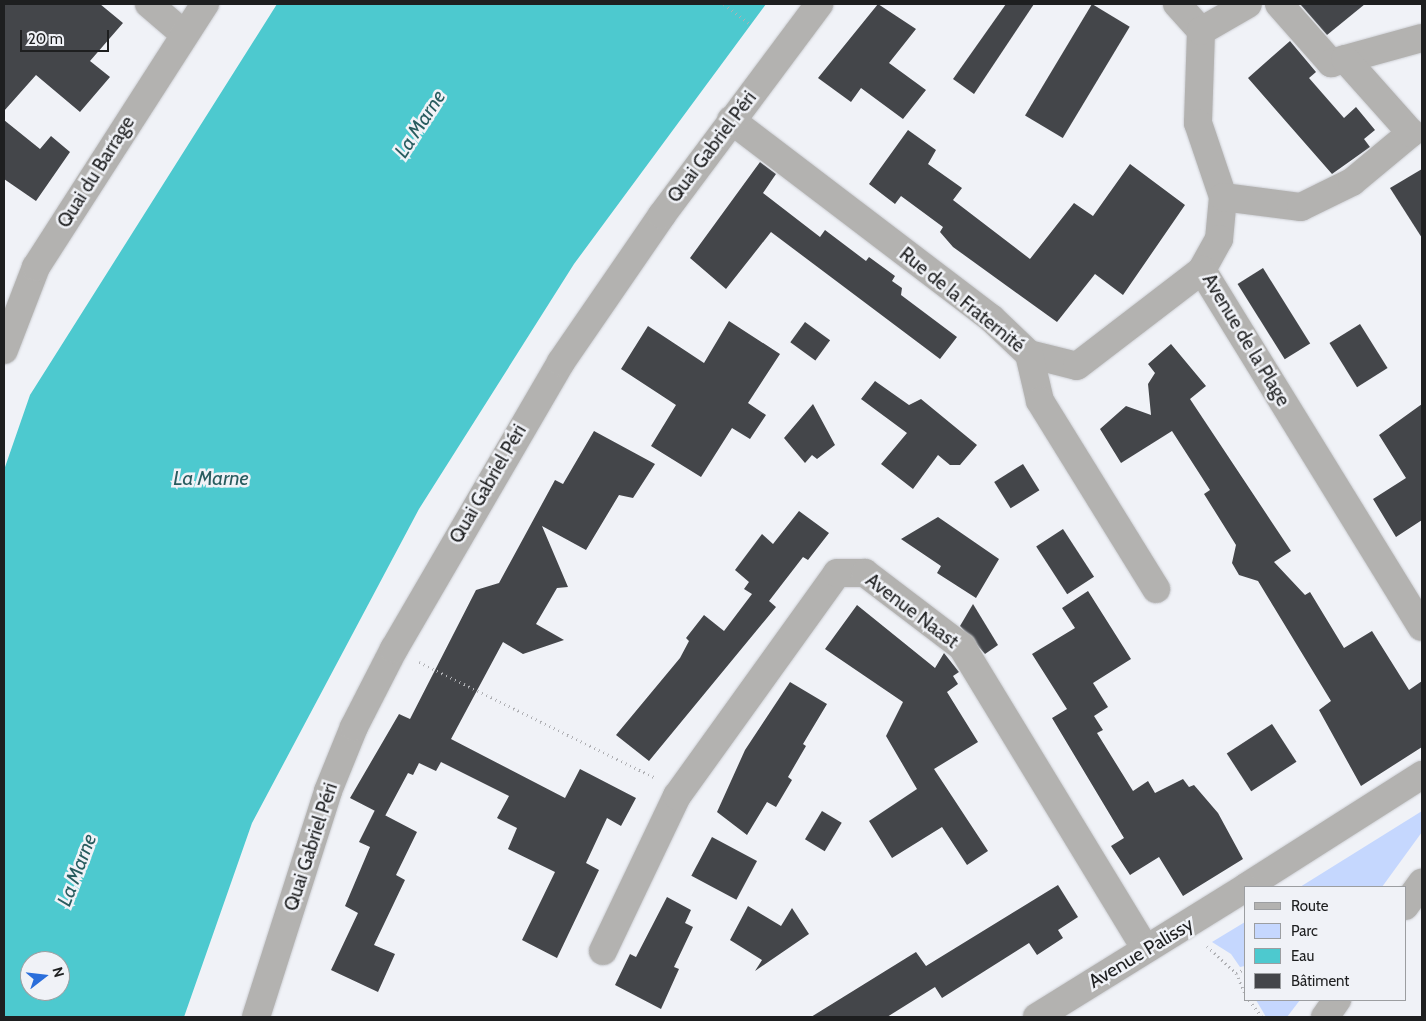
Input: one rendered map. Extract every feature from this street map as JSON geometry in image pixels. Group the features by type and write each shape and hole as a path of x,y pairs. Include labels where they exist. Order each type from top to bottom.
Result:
{"street":[{"path":"149,4 184,34"},
{"name":"Quai du Barrage","path":"4,350 36,266 204,4"},
{"name":"Quai Gabriel Péri","path":"256,1017 328,791 354,727 394,649 560,362 731,120 819,4"},
{"path":"1177,4 1201,31 1232,17 1248,4"},
{"path":"1279,4 1331,63 1422,38"},
{"name":"Avenue de la Plage","path":"1201,31 1198,123 1222,197 1219,239 1202,270 1422,626"},
{"path":"1222,197 1301,208 1352,182 1411,133 1345,59"},
{"name":"Rue de la Fraternité","path":"731,120 991,318 1029,354 1076,366 1202,270"},
{"path":"1029,354 1040,402 1156,589"},
{"name":"Avenue Naast","path":"602,951 681,790 837,573 865,573 962,648 1145,948"},
{"name":"Avenue Palissy","path":"1248,886 1422,774"},
{"path":"1406,905 1422,883"},
{"name":"Avenue Palissy","path":"1037,1017 1145,948 1244,889"},
{"path":"1325,1017 1336,1001"}],"path":[{"path":"724,4 751,24"},
{"path":"394,649 681,790"},
{"path":"1204,940 1236,973 1244,992"},
{"path":"1236,973 1244,969"},
{"path":"1250,1001 1262,1017"}],"green space":[{"path":"1422,811 1422,832 1383,886 1302,886"},
{"path":"1244,923 1244,966 1240,967 1231,954 1212,942"},
{"path":"1257,1001 1299,1001 1287,1017 1266,1017"}],"water":[{"name":"La Marne","path":"277,4 766,4 574,264 419,509 252,823 184,1017 4,1017 4,470 30,395"}],"building":[{"path":"4,4 100,4 123,23 90,61 110,77 80,112 36,75 4,111"},
{"path":"878,4 916,29 889,63 926,90 903,119 861,88 851,102 818,78"},
{"path":"1006,4 1034,4 974,94 953,79"},
{"path":"1092,4 1130,27 1063,138 1025,115"},
{"path":"1300,4 1365,4 1327,35"},
{"path":"1290,41 1316,72 1309,78 1344,118 1356,107 1375,130 1364,139 1370,147 1332,174 1248,78"},
{"path":"4,120 40,149 51,136 70,152 36,201 4,179"},
{"path":"908,130 936,150 928,164 962,188 953,200 1030,259 1074,203 1093,216 1130,164 1185,205 1123,295 1095,274 1057,322 953,247 940,232 943,227 901,196 895,204 869,184"},
{"path":"760,162 776,174 763,193 820,237 825,230 866,261 869,257 895,276 892,281 902,288 901,295 957,337 940,359 771,232 726,289 690,258"},
{"path":"1422,169 1422,238 1390,188"},
{"path":"1263,268 1310,343 1285,359 1238,284"},
{"path":"729,321 780,354 748,403 766,415 750,439 732,428 701,477 651,446 676,405 621,369 648,326 704,363"},
{"path":"805,322 830,340 815,360 790,342"},
{"path":"1360,324 1388,368 1357,387 1329,343"},
{"path":"1171,344 1206,386 1190,399 1291,551 1274,562 1305,595 1310,592 1344,648 1372,631 1409,690 1422,681 1422,747 1361,786 1319,710 1331,701 1258,581 1239,575 1232,563 1236,545 1204,494 1210,490 1172,431 1121,463 1100,429 1126,406 1151,415 1148,384 1155,373 1148,364"},
{"path":"875,381 909,405 921,399 977,445 960,465 950,465 938,455 913,489 881,464 907,433 861,399"},
{"path":"813,404 835,445 817,459 812,455 805,463 784,438"},
{"path":"1422,404 1422,520 1396,537 1373,499 1406,478 1379,435"},
{"path":"594,431 655,464 633,498 619,495 586,550 542,526 568,587 557,588 536,624 564,640 523,654 503,642 451,739 565,798 580,769 636,798 621,826 607,818 586,863 599,870 557,958 522,940 555,872 508,849 517,828 497,818 509,796 441,762 436,771 419,763 413,775 408,773 385,816 350,798 399,714 410,719 476,590 499,583 555,480 563,484"},
{"path":"1023,464 1039,490 1011,508 994,482"},
{"path":"799,511 829,533 808,560 803,557 769,601 776,607 649,761 616,735 680,658 689,641 686,638 704,615 724,631 752,594 744,589 749,582 735,570 762,534 773,544"},
{"path":"938,517 999,559 976,598 937,573 941,566 901,539"},
{"path":"1063,529 1094,577 1067,594 1036,546"},
{"path":"1088,591 1131,659 1093,683 1108,707 1094,716 1103,730 1097,733 1133,791 1148,781 1155,793 1183,779 1189,787 1194,785 1218,813 1243,859 1183,896 1159,857 1130,875 1111,846 1124,838 1052,718 1067,709 1032,654 1075,628 1062,608"},
{"path":"973,604 998,645 985,654 960,626"},
{"path":"857,605 935,668 944,653 959,672 953,676 958,684 947,692 978,742 934,769 988,851 967,865 942,827 892,858 869,821 917,789 886,736 903,702 825,649"},
{"path":"790,682 827,704 803,744 806,746 788,777 792,780 776,807 767,802 747,835 717,812 745,750"},
{"path":"1272,724 1297,762 1251,791 1227,753"},
{"path":"375,810 417,832 396,875 405,880 374,945 395,954 378,992 331,970 358,913 345,906 370,847 359,842"},
{"path":"822,811 842,823 825,851 805,839"},
{"path":"712,837 757,861 736,900 691,876"},
{"path":"1058,885 1078,917 1058,930 1063,938 1037,955 1029,943 942,998 935,987 887,1017 811,1017 916,952 926,966"},
{"path":"667,897 691,910 685,923 693,927 674,967 679,969 661,1009 615,985 630,954 636,957"},
{"path":"748,906 781,926 792,908 809,934 755,971 762,960 730,940"}]}
